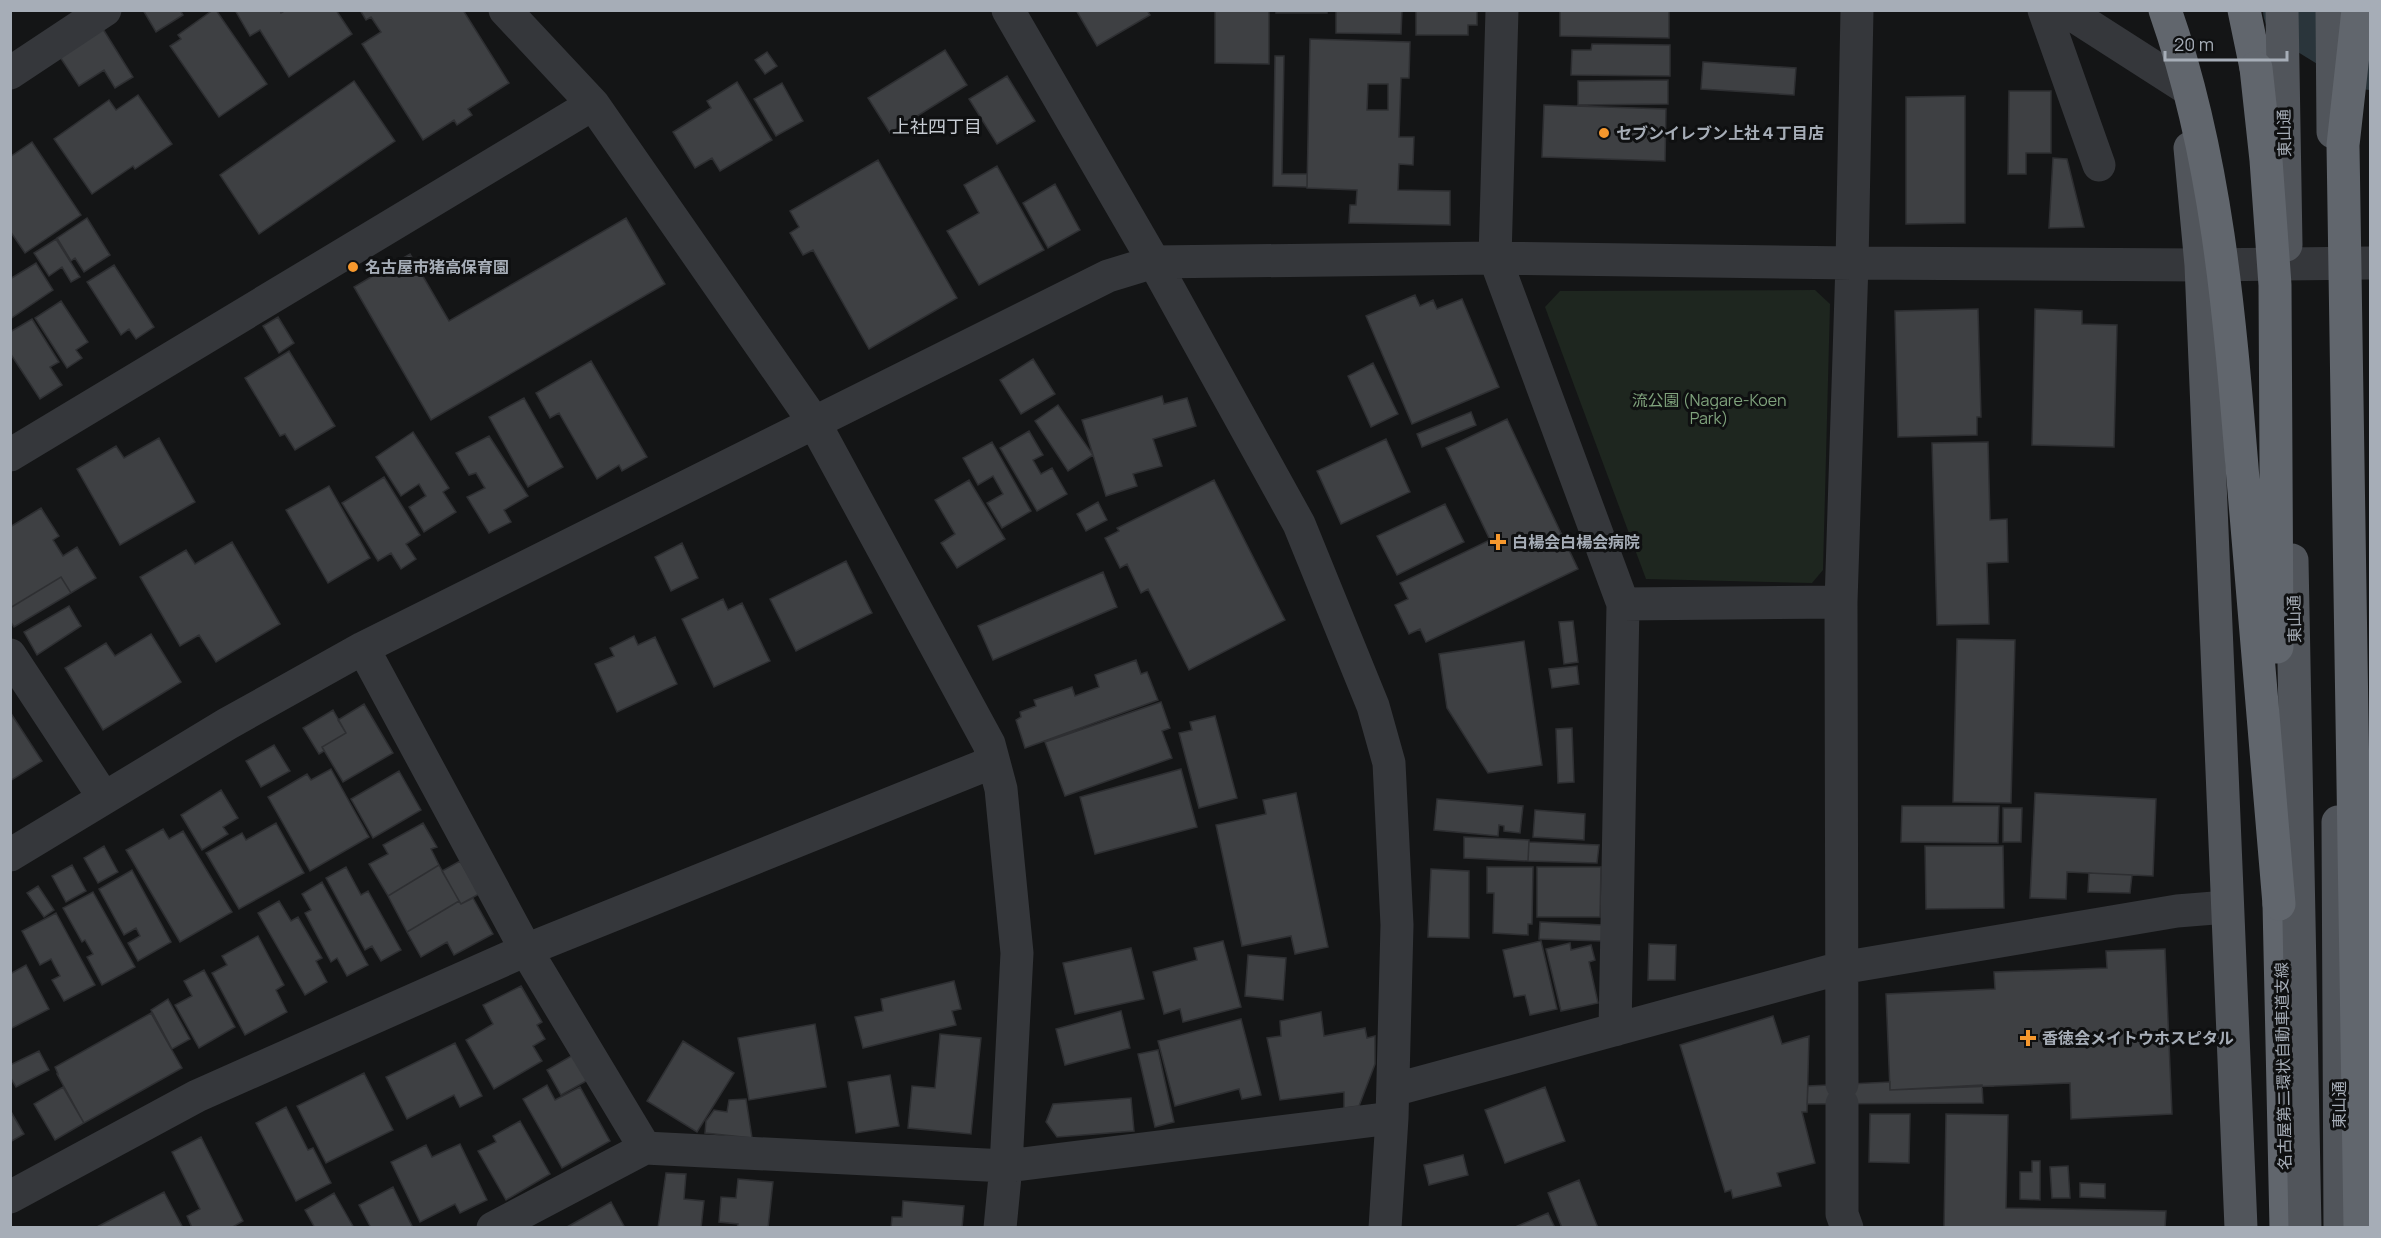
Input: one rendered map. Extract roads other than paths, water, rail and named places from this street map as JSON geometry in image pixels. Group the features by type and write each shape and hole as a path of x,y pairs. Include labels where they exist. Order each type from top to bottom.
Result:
{"highway":[{"path":"2165,10 2200,129 2219,236 2232,339 2279,904"},
{"path":"2244,10 2256,68 2275,285 2279,904"},
{"path":"2358,10 2343,145 2360,1227"},
{"name":"名古屋第二環状自動車道支線","path":"2279,904 2286,1227"},
{"path":"2366,1227 2370,1003"}],"main road":[{"path":"2178,10 2201,265 2241,1227"},
{"name":"東山通","path":"2282,10 2305,1227"},
{"name":"東山通","path":"2332,10 2340,1227"}],"street":[{"path":"10,74 105,10"},
{"path":"505,10 593,104 814,422 989,744 1001,789 1017,953 1006,1166 1000,1227"},
{"path":"1008,10 1154,262 1299,524 1373,706 1389,763 1397,925 1393,1104 1385,1227"},
{"path":"1502,10 1495,258 1623,604 1615,1030"},
{"path":"1847,1227 1842,1214 1841,602 1852,263 1857,10"},
{"path":"2044,10 2099,165"},
{"path":"2065,10 2185,85"},
{"path":"10,455 593,104"},
{"path":"10,855 227,724 363,648 1108,276 1154,262 1495,258 2201,265 2370,262"},
{"path":"1623,604 1841,602"},
{"path":"363,648 526,950 645,1148"},
{"path":"10,655 104,798"},
{"path":"10,1197 197,1096 526,950 993,762"},
{"path":"493,1227 645,1148 1006,1166 1393,1104 1615,1030 1841,968 2178,911 2227,907"}],"waterway":[{"path":"2300,10 2370,53"}],"place":[{"name":"セブンイレブン上社４丁目店","path":"1604,133"},
{"name":"名古屋市猪高保育園","path":"353,267"},
{"name":"白楊会白楊会病院","path":"1498,542"},
{"name":"香徳会メイトウホスピタル","path":"2028,1038"}],"district":[{"name":"上社四丁目","path":"937,127"}],"park label":[{"name":"流公園 (Nagare-Koen Park)","path":"1709,409"}]}
